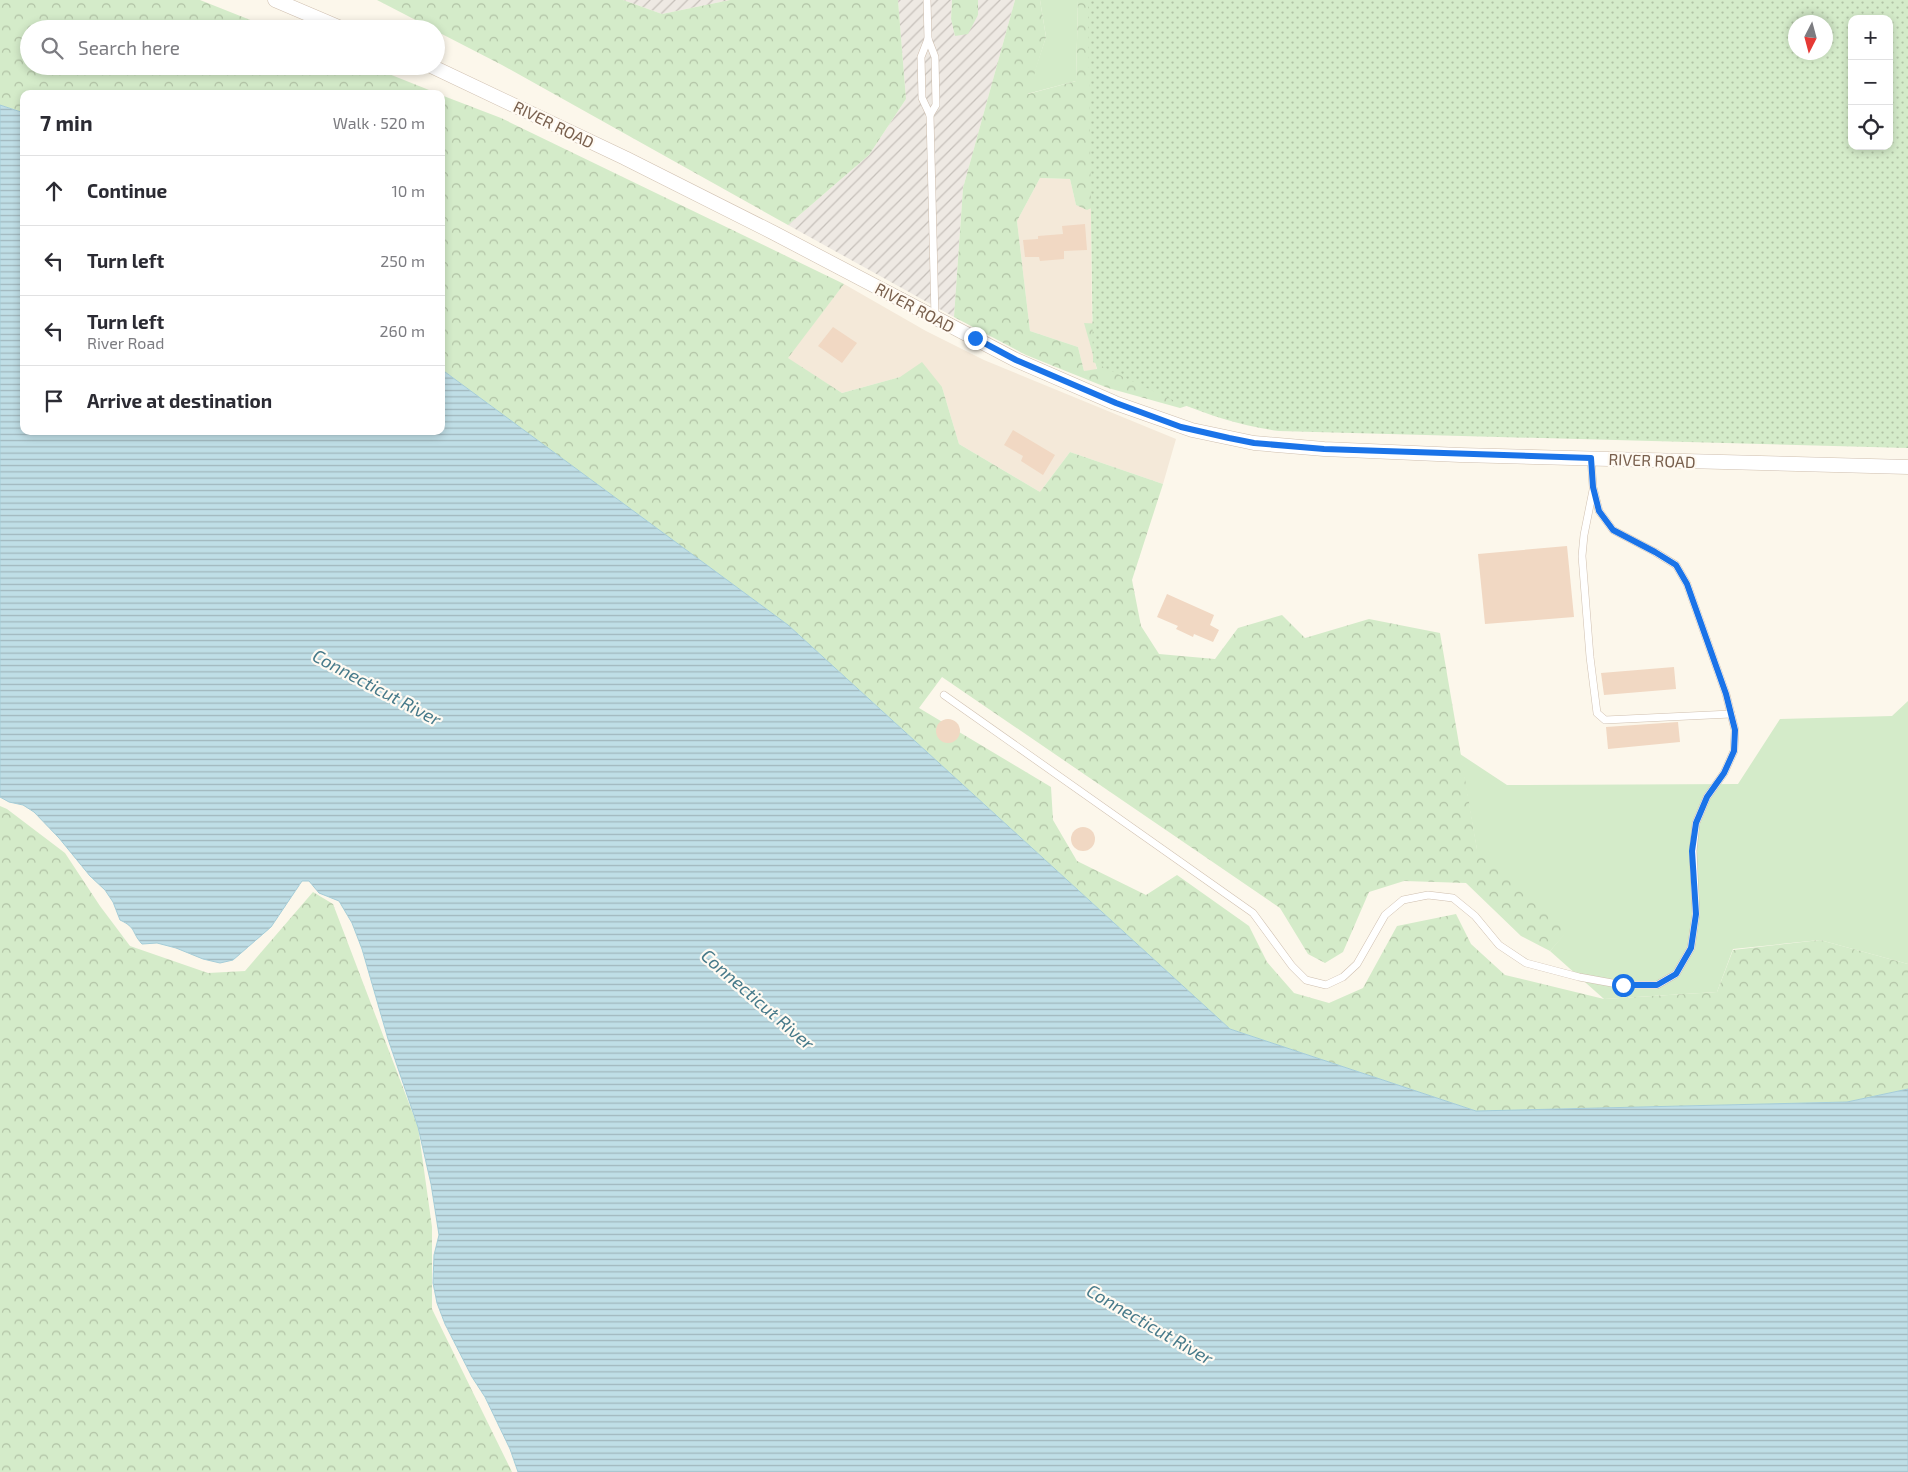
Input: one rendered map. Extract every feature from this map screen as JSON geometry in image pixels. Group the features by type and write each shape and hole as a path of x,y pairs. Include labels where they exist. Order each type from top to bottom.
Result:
{"street":[{"path":"275,0 322,20"},
{"name":"RIVER ROAD","path":"445,73 625,158 774,233 1016,360 1080,389 1166,422 1220,437 1254,443 1324,449 1908,467"}],"lane":[{"path":"927,0 928,39 935,57 936,105 930,115"},
{"path":"928,39 921,57 922,98 930,115 935,318"},
{"path":"944,695 1253,913 1292,966 1306,980 1326,985 1343,977 1357,964 1385,915 1403,900 1428,895 1452,898 1475,916 1499,945 1526,963 1579,977 1623,985 1657,985 1676,974 1691,948 1696,914 1692,851 1696,823 1707,797 1724,773 1734,751 1735,730 1704,630 1687,584 1676,565 1613,530 1599,511 1593,487 1591,458"},
{"path":"1593,487 1582,556 1590,657 1597,713 1605,720 1731,714"}],"shaded area":[{"path":"623,0 730,0 662,14"},
{"path":"898,0 952,0 951,19 955,36 978,15 978,0 1015,0 963,188 954,317 788,225 869,155 906,99"},
{"path":"1040,178 1070,179 1076,205 1091,208 1092,324 1085,324 1097,370 1084,371 1078,347 1030,331 1017,221"},
{"path":"844,284 926,331 984,360 1176,439 1163,484 1070,452 1040,492 959,444 942,387 900,377 842,393 787,358"}],"green space":[{"path":"0,0 200,0 250,20 20,20 20,75 392,75 429,90 20,90 20,112 0,105"},
{"path":"377,0 623,0 662,14 730,0 898,0 906,99 869,155 788,225 502,65 445,36 445,20 416,20"},
{"path":"952,0 978,0 978,15 968,34 955,36 951,19"},
{"path":"1015,0 1040,0 1046,37 1028,94 1076,81 1078,0 1270,0 1110,200 1087,210 1076,205 1070,179 1040,178 1017,221 1030,331 1078,347 1084,371 1097,369 1084,323 1104,324 1196,403 1180,408 1108,388 1026,355 954,317 963,188"},
{"path":"1040,0 1078,0 1076,81 1027,94 1046,37"},
{"path":"1088,0 1908,0 1908,448 1279,431 1205,413 1161,395 1093,362"},
{"path":"445,97 501,118 844,284 788,358 842,393 900,377 922,362 942,387 959,444 1040,492 1070,452 1163,484 1132,580 1141,626 1159,654 1215,659 1238,628 1282,615 1305,638 1369,619 1440,633 1477,849 1567,932 1550,951 1521,936 1466,883 1404,881 1369,892 1343,952 1325,963 1308,954 1280,908 942,677 919,708 1051,787 1053,820 1077,861 1146,895 1177,875 1249,926 1267,962 1294,993 1329,1003 1363,988 1397,926 1456,914 1471,944 1505,975 1604,999 1717,992 1733,950 1820,940 1908,964 1908,1089 1847,1102 1476,1111 1230,1029 788,625 445,372"},
{"path":"1908,701 1908,964 1820,940 1733,949 1717,992 1604,999 1550,951 1566,932 1477,850 1460,754 1507,785 1738,784 1780,719 1892,716"},
{"path":"0,806 7,809 65,853 100,906 130,946 208,973 245,971 313,892 333,904 418,1127 432,1227 432,1309 512,1472 0,1472"}],"water":[{"name":"Connecticut River","path":"0,105 20,112 20,435 445,435 445,372 788,625 1230,1029 1476,1111 1847,1102 1908,1089 1908,1472 518,1472 510,1449 485,1397 472,1377 445,1324 437,1303 433,1283 434,1255 439,1235 431,1184 418,1127 388,1039 362,949 352,923 339,901 319,893 309,881 302,881 271,927 233,960 220,963 157,943 142,944 132,928 120,920 113,902 105,890 90,876 59,838 34,812 23,805 9,802 0,797"}],"building":[{"path":"1085,224 1087,250 1064,251 1064,259 1040,261 1039,257 1025,257 1023,240 1038,239 1038,236 1063,234 1062,226"},
{"path":"833,327 857,343 842,363 818,346"},
{"path":"1013,430 1055,455 1043,475 1021,461 1023,456 1004,445"},
{"path":"1567,546 1574,617 1485,624 1478,554"},
{"path":"1167,594 1214,615 1210,625 1219,630 1213,642 1194,634 1193,637 1176,629 1178,626 1157,617"},
{"path":"1674,667 1676,689 1604,695 1601,673"},
{"path":"948,719 953,720 959,726 959,736 953,742 948,743 943,742 937,736 936,731 937,726 943,720"},
{"path":"1678,722 1680,742 1608,749 1606,727"},
{"path":"1083,827 1092,830 1095,839 1092,848 1083,851 1074,848 1071,839 1074,830"}],"route":[{"path":"975,338 1016,360 1080,389 1150,416 1204,433 1254,443 1385,452 1591,458 1593,487 1599,511 1613,530 1676,565 1687,584 1726,694 1735,730 1734,751 1724,773 1707,797 1696,823 1692,851 1696,914 1691,948 1676,974 1657,985 1623,985"}]}
